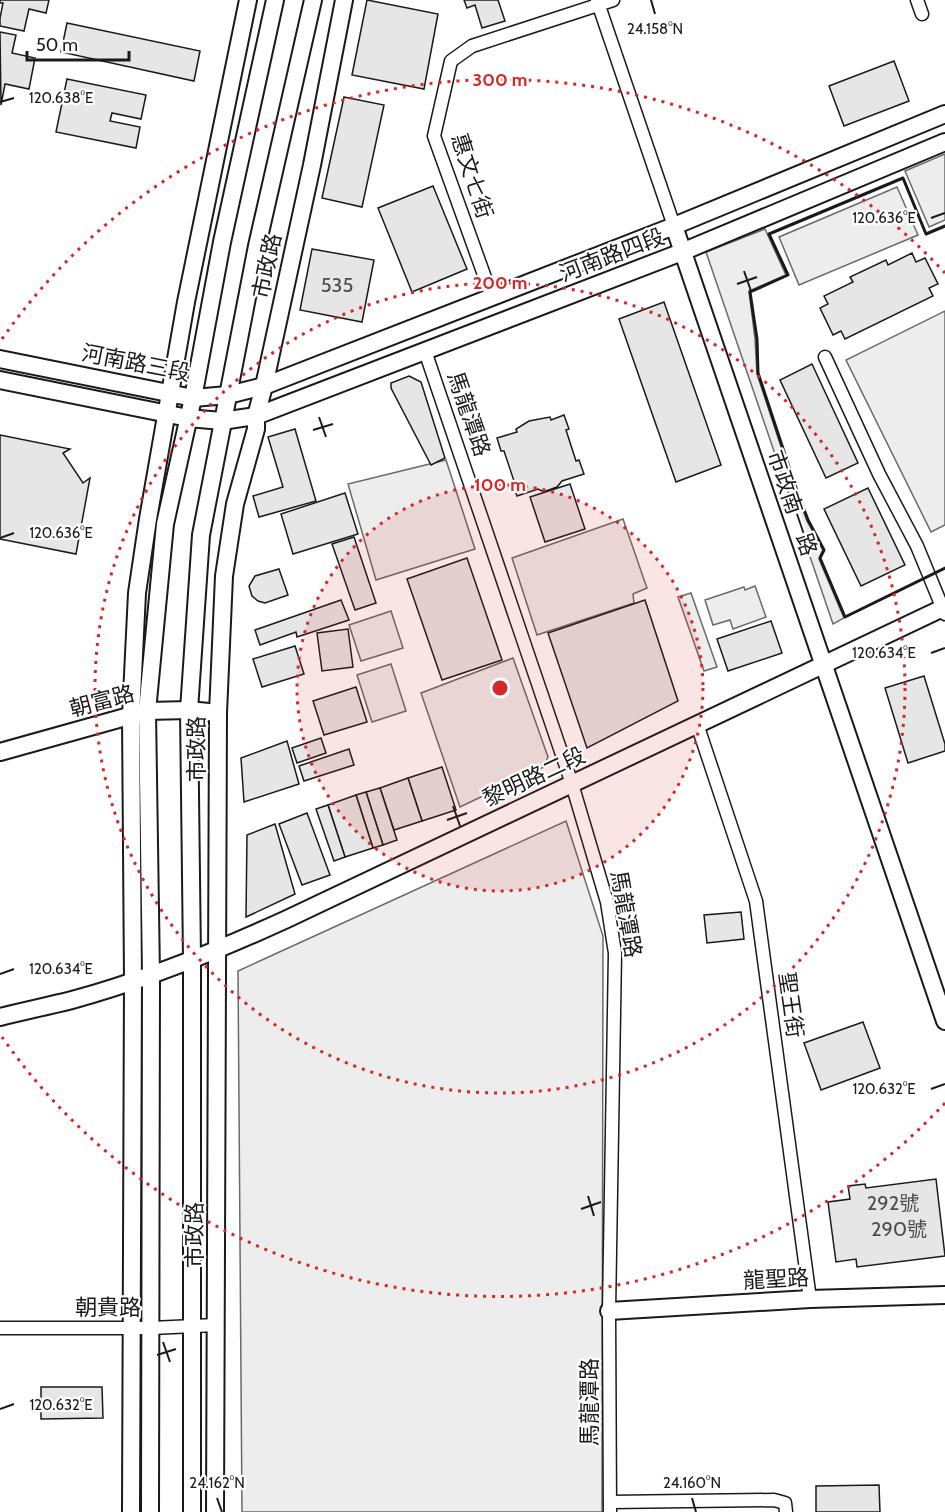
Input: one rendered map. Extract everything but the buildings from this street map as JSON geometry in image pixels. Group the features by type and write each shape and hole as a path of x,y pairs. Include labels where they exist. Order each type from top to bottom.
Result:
{"street":[{"name":"市政路","path":"150,1512 151,975 139,714 137,592 186,302 248,0"},
{"name":"市政路","path":"131,1512 133,981 139,714 165,524 193,398 222,243 275,0"},
{"name":"市政路","path":"192,1512 192,959 189,710 201,535 260,235 313,0"},
{"name":"市政路","path":"215,1512 218,713 224,576 235,504 255,429 312,165 344,0"},
{"name":"惠文七街","path":"492,297 434,136 451,61 472,46 598,2 613,0"},
{"path":"917,0 922,14"},
{"name":"市政南一路","path":"598,2 945,1021"},
{"name":"河南路四段","path":"264,386 674,226 945,114"},
{"name":"河南路四段","path":"188,418 222,421 256,416 682,252 945,142"},
{"name":"馬龍潭路","path":"425,351 572,784 607,902 615,953 609,1311 610,1507"},
{"path":"825,357 879,474 917,546 944,610"},
{"name":"河南路三段","path":"0,359 193,398 228,395 264,386"},
{"name":"河南路三段","path":"0,380 188,418"},
{"name":"黎明路二段","path":"0,1017 72,1000 151,975 218,950 823,664 944,610"},
{"name":"朝富路","path":"0,752 139,714 189,710 218,713"},
{"name":"聖王街","path":"697,724 756,901 810,1299"},
{"name":"龍聖路","path":"609,1311 810,1299 945,1295"},
{"name":"朝貴路","path":"0,1328 151,1328 216,1325"},
{"path":"610,1507 774,1500 785,1503 786,1512"}],"shaded area":[{"path":"945,154 945,220 929,227 905,171"},
{"path":"897,187 918,235 799,285 779,237"},
{"path":"765,229 786,275 749,291 757,374 807,521 823,550 819,559 844,618 833,624 706,252"},
{"path":"945,311 945,525 931,532 846,360"},
{"path":"446,460 475,549 376,580 348,484"},
{"path":"623,519 647,588 633,594 634,603 537,635 512,558"},
{"path":"755,586 766,617 733,629 730,620 713,625 705,600 744,587 745,590"},
{"path":"691,593 717,667 704,671 678,597"},
{"path":"391,611 403,648 361,661 349,625"},
{"path":"513,658 548,757 544,767 460,807 421,693"},
{"path":"391,664 406,711 372,722 357,675"},
{"path":"566,821 603,936 602,1512 242,1512 238,971"}],"wall":[{"path":"945,226 926,234 903,178 769,234 788,275 750,292 757,339 758,373 808,520 824,550 820,558 845,617 945,568"}]}
